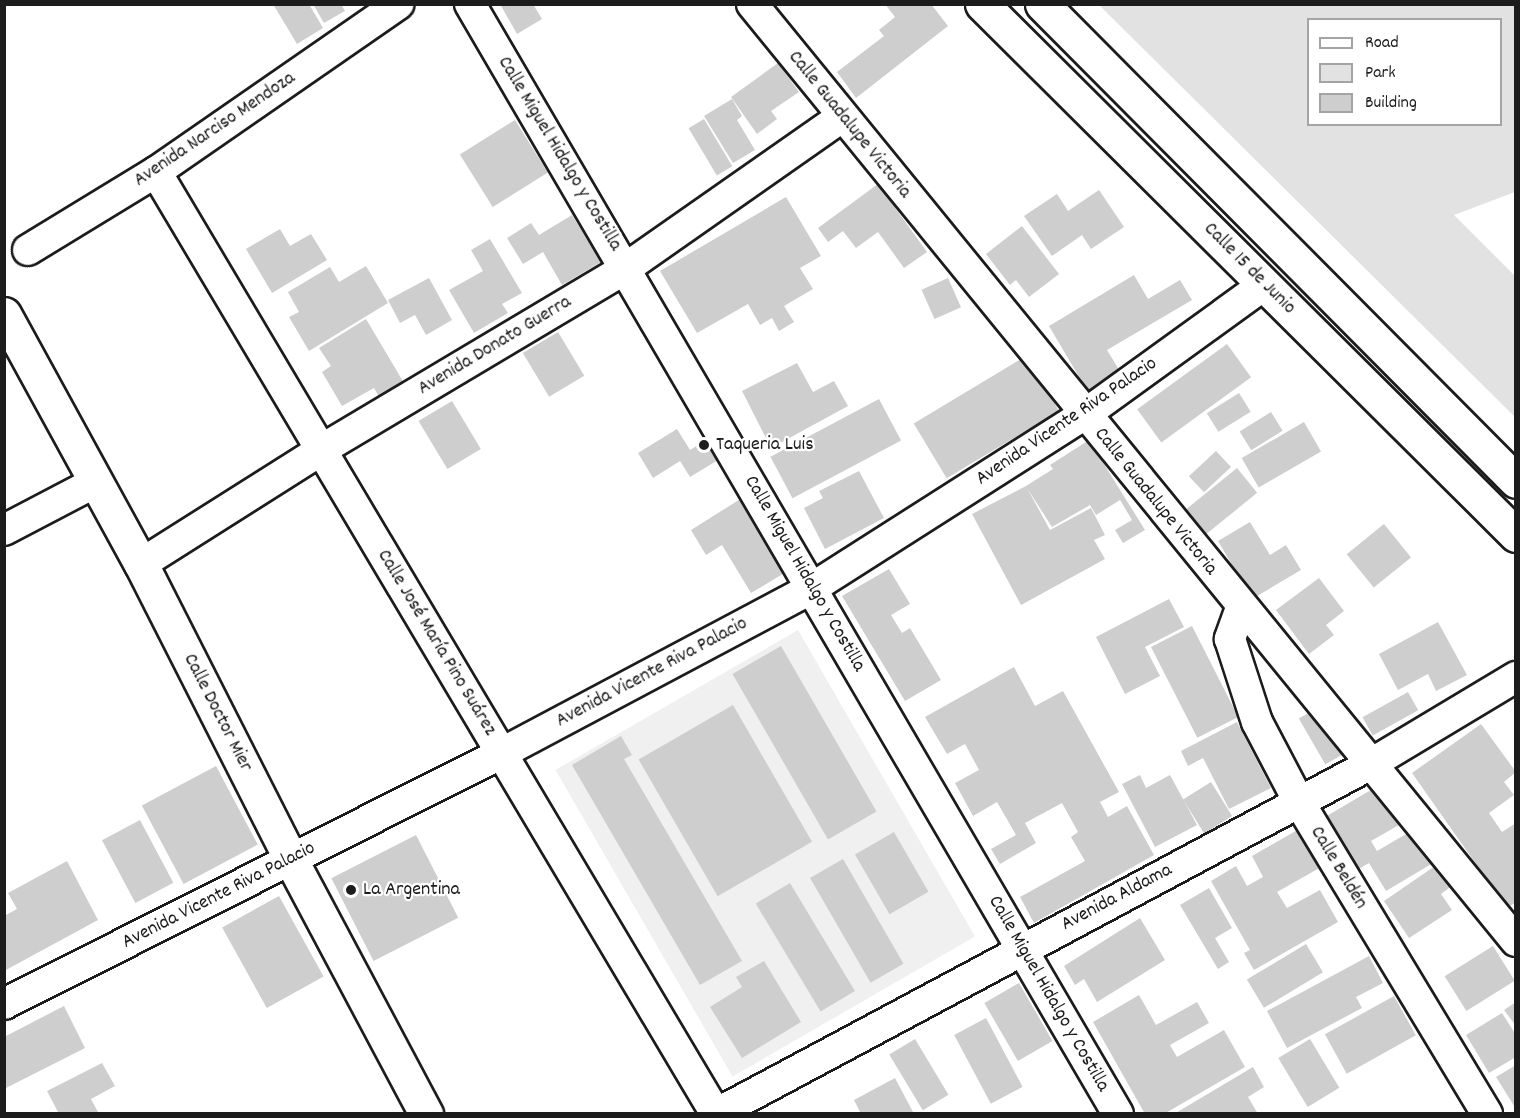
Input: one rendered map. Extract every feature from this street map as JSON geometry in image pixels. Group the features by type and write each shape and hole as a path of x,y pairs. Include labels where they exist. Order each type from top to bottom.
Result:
{"main road":[{"name":"Calle 15 de Junio","path":"982,4 1515,535"},
{"name":"Calle 15 de Junio","path":"1042,4 1515,481"},
{"path":"1081,103 1109,72"},
{"name":"Calle Doctor Mier","path":"4,314 141,564 291,860 426,1113"}],"street":[{"name":"Avenida Narciso Mendoza","path":"28,250 156,172 399,4"},
{"name":"Calle Miguel Hidalgo y Costilla","path":"470,4 1118,1113"},
{"name":"Calle Guadalupe Victoria","path":"752,4 1084,415 1515,941"},
{"name":"Avenida Donato Guerra","path":"141,564 321,450 626,268 842,117"},
{"name":"Calle José María Pino Suárez","path":"156,172 716,1113"},
{"name":"Avenida Vicente Riva Palacio","path":"4,1004 502,753 812,588 1084,415 1264,284"},
{"path":"4,530 96,482"},
{"name":"Calle Beldén","path":"1242,608 1230,639 1242,686 1299,802 1486,1113"},
{"name":"Avenida Aldama","path":"716,1113 1371,764 1515,677"}],"shaded area":[{"path":"798,630 975,937 733,1077 556,770"}],"green space":[{"path":"1099,5 1515,5 1515,192 1454,215 1515,276 1515,417"}],"building":[{"path":"273,4 309,4 323,28 297,44"},
{"path":"313,4 341,4 345,11 324,23"},
{"path":"500,4 533,4 542,19 517,34"},
{"path":"885,4 931,4 948,26 856,98 837,72 884,36 879,30 895,17"},
{"path":"778,63 799,92 771,111 777,119 757,134 731,97"},
{"path":"732,99 742,116 737,120 755,150 733,163 704,116"},
{"path":"704,119 732,166 717,175 689,128"},
{"path":"515,120 548,173 493,207 460,154"},
{"path":"878,184 927,252 904,268 878,232 856,248 843,231 828,242 818,228"},
{"path":"1099,190 1124,227 1091,249 1082,235 1052,256 1024,216 1057,194 1068,211"},
{"path":"786,197 821,256 800,268 813,289 784,306 794,322 779,331 772,318 760,325 748,304 697,333 660,271"},
{"path":"572,215 601,262 562,285 543,252 523,264 507,238 531,223 539,235"},
{"path":"1022,226 1059,274 1029,297 1016,280 1010,285 986,254"},
{"path":"280,229 290,246 311,234 327,260 272,293 246,249"},
{"path":"490,239 522,293 502,304 508,313 474,333 449,290 483,271 471,250"},
{"path":"366,266 388,303 309,351 289,317 299,312 288,292 330,267 339,282"},
{"path":"1134,275 1148,299 1180,280 1192,300 1107,350 1121,373 1088,392 1049,326"},
{"path":"429,278 452,320 426,335 415,315 400,323 388,300"},
{"path":"948,278 961,307 935,319 922,290"},
{"path":"366,319 404,383 379,397 374,388 342,406 322,372 331,366 319,348"},
{"path":"558,332 584,376 549,397 523,353"},
{"path":"1227,344 1251,377 1161,442 1137,409"},
{"path":"1026,356 1059,411 947,478 914,423"},
{"path":"797,363 813,392 834,381 848,406 771,448 742,391"},
{"path":"1239,393 1251,412 1218,432 1207,413"},
{"path":"879,399 901,440 792,498 770,457"},
{"path":"452,401 481,449 447,469 419,421"},
{"path":"1271,412 1283,431 1251,450 1240,432"},
{"path":"1304,422 1321,451 1259,487 1242,458"},
{"path":"677,429 690,450 706,440 718,460 690,477 680,461 653,478 638,453"},
{"path":"1089,440 1145,530 1123,543 1115,530 1132,520 1120,500 1096,515 1090,505 1052,527 1027,488 1050,530 1091,508 1105,535 1094,540 1105,559 1021,605 972,514 1053,469 1050,465"},
{"path":"1216,451 1231,467 1204,492 1189,476"},
{"path":"1237,468 1257,493 1207,534 1186,509"},
{"path":"859,471 884,518 825,549 804,508 823,498 819,491"},
{"path":"742,498 786,572 751,593 722,545 706,555 691,530"},
{"path":"1250,522 1270,555 1286,545 1301,570 1252,599 1218,541"},
{"path":"1384,524 1411,557 1374,588 1347,554"},
{"path":"889,569 910,604 891,615 902,633 910,628 941,680 905,701 842,596"},
{"path":"1319,578 1344,611 1326,625 1334,635 1309,654 1276,610"},
{"path":"1169,599 1184,627 1145,647 1160,676 1125,694 1096,637"},
{"path":"1438,622 1467,675 1436,691 1428,674 1398,690 1379,654"},
{"path":"1192,626 1238,717 1197,738 1151,647"},
{"path":"781,646 876,811 828,839 733,674"},
{"path":"1014,667 1035,706 1063,691 1119,792 1100,802 1108,817 1127,806 1154,855 1034,923 1020,897 1085,861 1071,837 1078,832 1062,803 1025,823 1036,843 1000,864 991,849 1016,835 997,802 973,816 955,783 979,770 965,744 947,754 925,717"},
{"path":"1408,692 1418,710 1373,736 1363,717"},
{"path":"733,705 812,842 718,896 639,760"},
{"path":"1317,708 1344,754 1325,764 1299,718"},
{"path":"1237,722 1271,788 1229,809 1203,758 1188,766 1181,751"},
{"path":"1481,724 1516,772 1504,782 1514,795 1489,813 1502,832 1516,823 1516,902 1507,908 1412,773"},
{"path":"621,736 632,755 624,759 742,961 700,985 572,765"},
{"path":"216,766 258,845 184,884 142,805"},
{"path":"1140,775 1146,788 1170,775 1197,825 1155,847 1122,784"},
{"path":"1211,782 1232,816 1204,833 1183,799"},
{"path":"1376,787 1399,825 1371,841 1377,851 1413,830 1433,863 1386,891 1369,863 1357,870 1325,817"},
{"path":"140,820 173,883 135,903 102,840"},
{"path":"1301,828 1323,866 1277,892 1287,908 1320,890 1338,922 1254,970 1244,953 1250,950 1211,881 1236,866 1247,886 1263,877 1252,856"},
{"path":"894,832 928,892 890,914 855,855"},
{"path":"416,835 458,918 374,961 331,878"},
{"path":"843,859 904,964 871,983 810,878"},
{"path":"67,861 98,920 4,971 4,916 17,909 8,893"},
{"path":"1438,864 1453,885 1441,894 1452,910 1409,938 1384,901"},
{"path":"790,883 855,991 821,1012 756,904"},
{"path":"1209,888 1232,928 1215,938 1229,962 1218,969 1180,905"},
{"path":"279,896 324,976 267,1008 222,928"},
{"path":"1140,918 1165,960 1097,1002 1084,979 1075,985 1064,966"},
{"path":"1306,944 1323,972 1264,1008 1247,980"},
{"path":"1493,946 1515,981 1466,1011 1445,976"},
{"path":"1369,956 1383,983 1356,997 1362,1008 1287,1048 1267,1011"},
{"path":"764,961 801,1022 742,1058 710,1007 742,987 736,977"},
{"path":"1019,983 1052,1041 1018,1061 984,1003"},
{"path":"1139,995 1156,1025 1197,1002 1209,1023 1170,1045 1177,1057 1224,1030 1245,1067 1164,1114 1145,1114 1093,1022"},
{"path":"1394,996 1416,1035 1347,1074 1325,1034"},
{"path":"1516,1002 1516,1026 1504,1010"},
{"path":"64,1006 85,1048 4,1089 4,1037"},
{"path":"1502,1013 1516,1035 1516,1057 1489,1073 1466,1035"},
{"path":"986,1018 1023,1087 991,1104 954,1035"},
{"path":"915,1039 948,1095 923,1110 889,1054"},
{"path":"1310,1039 1339,1088 1308,1107 1278,1058"},
{"path":"102,1063 115,1086 91,1099 99,1114 59,1114 47,1091"},
{"path":"1516,1065 1516,1109 1496,1077"},
{"path":"1253,1067 1264,1087 1248,1097 1258,1114 1174,1114"},
{"path":"895,1078 914,1114 861,1114 854,1100"}],"place":[{"name":"Taqueria Luis","path":"704,445"},
{"name":"La Argentina","path":"351,890"}]}
